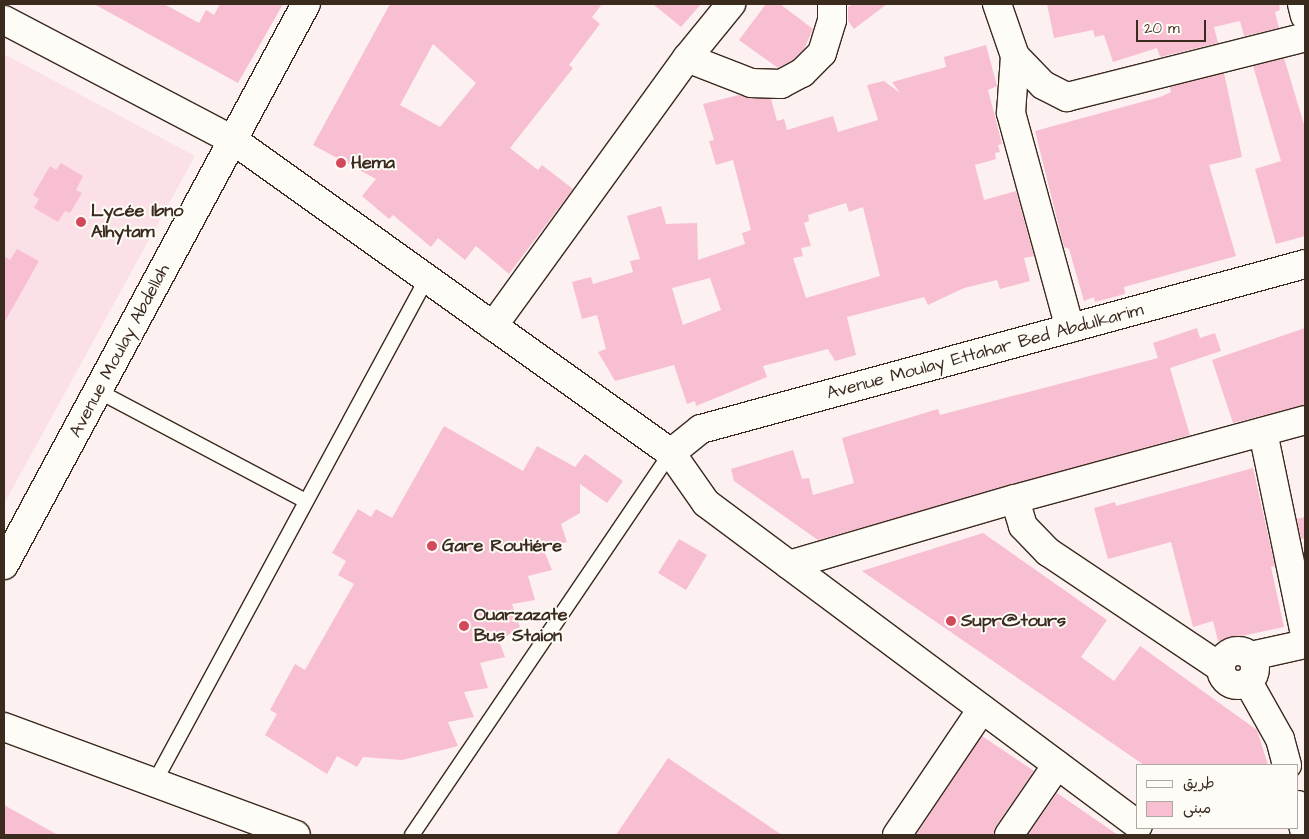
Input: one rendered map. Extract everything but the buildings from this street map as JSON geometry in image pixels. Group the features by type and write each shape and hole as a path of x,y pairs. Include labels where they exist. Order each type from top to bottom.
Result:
{"street":[{"name":"Avenue Moulay Abdellah","path":"4,565 306,4"},
{"path":"492,326 687,58 731,4"},
{"path":"687,58 751,83 781,84 802,73 822,53 832,20 832,4"},
{"path":"997,4 1015,56 1011,113 1070,328"},
{"path":"1302,4 1305,16"},
{"path":"4,20 233,140 671,453 706,503 1136,824"},
{"path":"1015,56 1043,85 1067,97 1305,37"},
{"name":"Avenue Moulay Ettahar Bed Abdulkarim","path":"671,453 701,429 1305,264"},
{"path":"790,565 1015,499 1305,420"},
{"path":"1263,432 1305,635"},
{"path":"1015,499 1024,526 1048,552 1220,667 1228,653 1236,650 1249,669 1280,739 1287,764"},
{"path":"1249,669 1305,644"},
{"path":"897,835 982,709"},
{"path":"4,727 154,785 296,835"},
{"path":"1009,835 1057,765"},
{"path":"1299,809 1305,834"}],"lane":[{"path":"154,785 427,278"},
{"path":"98,392 306,502"},
{"path":"412,835 671,453"}],"shaded area":[{"name":"Lycée Ibno Alhytam","path":"4,54 195,156 4,504"}],"place":[{"name":"Hema","path":"341,163"},
{"name":"Lycée Ibno Alhytam","path":"81,222"},
{"name":"Gare Routiére","path":"432,546"},
{"name":"Supr@tours","path":"951,621"},
{"name":"Ouarzazate Bus Staion","path":"464,626"}]}
